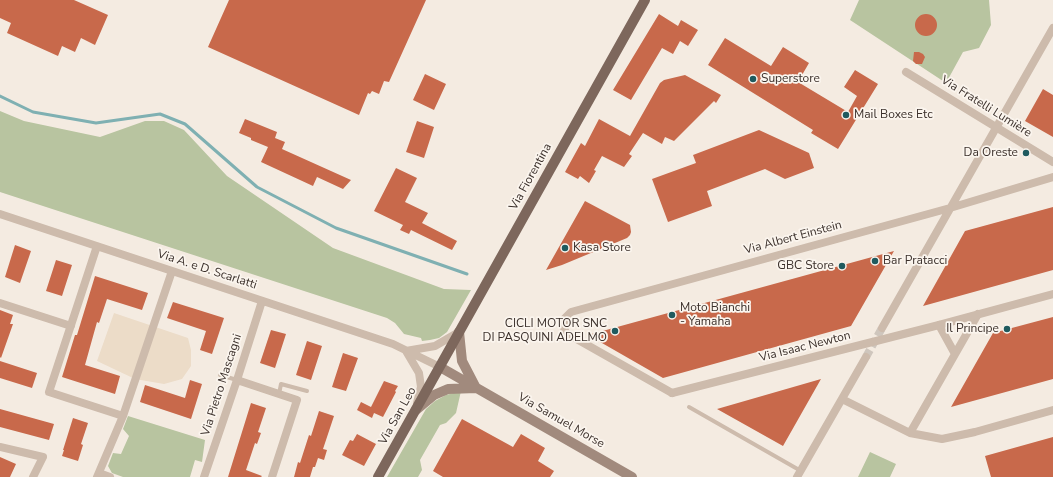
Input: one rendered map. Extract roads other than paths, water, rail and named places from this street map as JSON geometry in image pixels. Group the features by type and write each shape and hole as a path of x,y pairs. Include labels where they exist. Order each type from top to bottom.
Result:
{"main road":[{"name":"Via Fiorentina","path":"440,367 645,0"},
{"name":"Via San Leo","path":"378,477 440,367"}],"street":[{"path":"882,328 1053,28"},
{"name":"Via Fratelli Lumière","path":"906,72 1053,162"},
{"name":"Via Albert Einstein","path":"573,338 566,333 564,328 564,318 571,312 950,208 1053,177"},
{"name":"Via A. e D. Scarlatti","path":"0,214 393,344 440,367"},
{"path":"97,246 49,392 123,416"},
{"path":"110,477 98,475 123,416 172,271"},
{"name":"Via Isaac Newton","path":"573,338 672,393 939,325 1053,294"},
{"name":"Via Pietro Mascagni","path":"204,477 262,301"},
{"path":"0,303 71,326"},
{"path":"910,433 978,314"},
{"path":"939,325 955,354"},
{"path":"459,332 462,361 476,388 448,389 434,395 416,410 421,387 419,373 406,351 435,346 459,332"},
{"path":"799,474 866,357"},
{"name":"Via Samuel Morse","path":"440,367 632,477"},
{"path":"237,380 297,400 272,477"},
{"path":"842,399 910,433 942,439 975,432 1053,410"},
{"path":"0,447 43,457 33,477"}],"lane":[{"path":"220,375 237,380"},
{"path":"278,394 281,384 307,391"},
{"path":"689,407 799,474"}],"waterway":[{"path":"0,96 33,112 96,123 160,114 185,124 257,187 336,228 467,274"}],"tunnel":[{"path":"866,357 882,328"}],"place":[{"name":"Superstore","path":"753,79"},
{"name":"Mail Boxes Etc","path":"846,115"},
{"name":"Da Oreste","path":"1026,153"},
{"name":"Kasa Store","path":"565,248"},
{"name":"Bar Pratacci","path":"875,261"},
{"name":"GBC Store","path":"842,266"},
{"name":"Moto Bianchi - Yamaha","path":"672,315"},
{"name":"Il Principe","path":"1007,329"},
{"name":"CICLI MOTOR SNC DI PASQUINI ADELMO","path":"615,331"}]}
